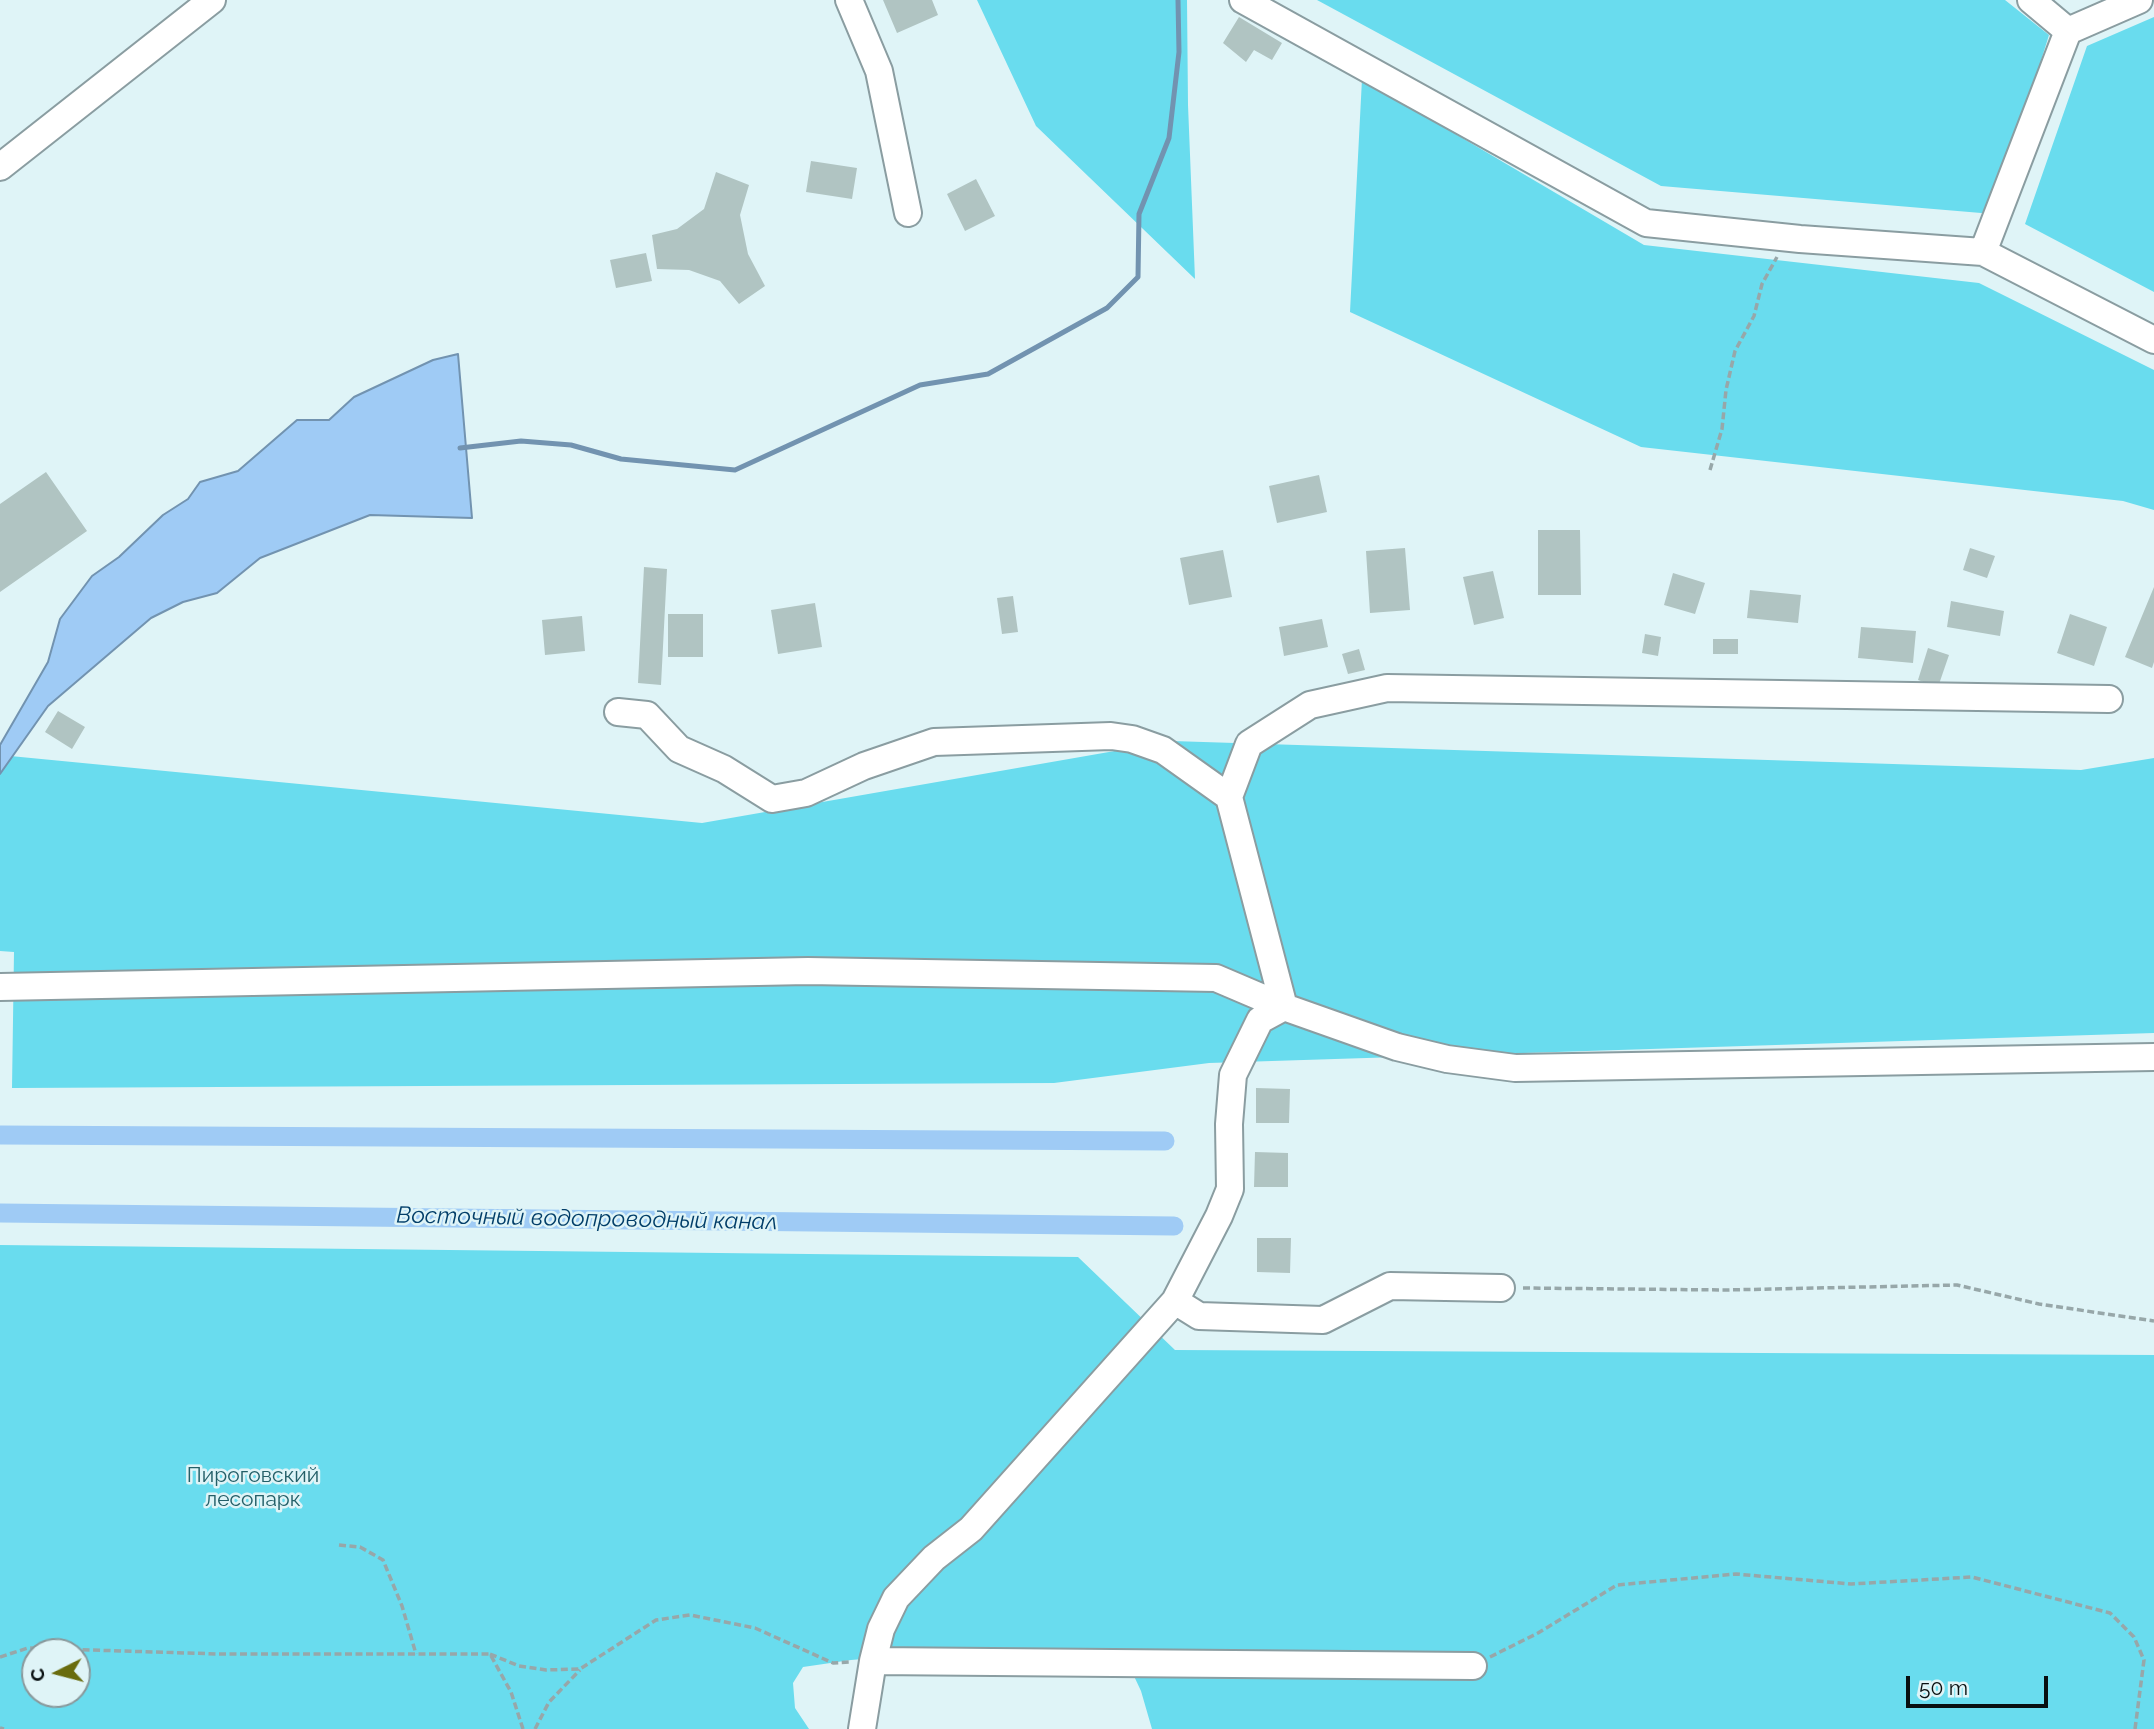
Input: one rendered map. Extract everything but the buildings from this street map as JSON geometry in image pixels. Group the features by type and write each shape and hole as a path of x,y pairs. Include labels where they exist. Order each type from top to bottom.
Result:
{"street":[{"path":"0,167 212,0"},
{"path":"849,0 879,71 908,214"},
{"path":"1243,0 1646,223 1800,239 1983,252 2154,340"},
{"path":"2031,0 2068,31"},
{"path":"1983,252 2068,31 2139,0"},
{"path":"1284,1007 1228,797 1249,744 1310,705 1387,688 2109,699"},
{"path":"618,712 647,715 679,750 724,769 772,799 806,793 864,766 934,742 1111,736 1132,739 1163,750 1228,797"},
{"path":"0,987 808,971 1216,978 1284,1007 1396,1047 1447,1059 1516,1068 2154,1057"},
{"path":"862,1729 881,1629 896,1598 934,1558 971,1530 1175,1301 1230,1189 1228,1124 1233,1075 1260,1020 1284,1007"},
{"path":"1175,1301 1199,1315 1323,1320 1390,1286 1501,1288"},
{"path":"873,1661 1473,1666"}],"path":[{"path":"1710,470 1721,429 1735,351 1754,316 1762,284 1777,256 1800,239"},
{"path":"1501,1288 1725,1290 1957,1285 2039,1304 2154,1321"},
{"path":"339,1545 360,1547 383,1560 402,1605 416,1654"},
{"path":"1473,1666 1538,1633 1618,1585 1736,1574 1851,1584 1972,1577 2110,1612 2134,1637 2144,1660 2135,1729"},
{"path":"535,1729 549,1702 580,1670 656,1620 690,1615 755,1628 833,1663 873,1661"},
{"path":"0,1657 28,1648 218,1654 490,1654 519,1666 546,1670 580,1670"},
{"path":"490,1654 511,1692 523,1729"}],"green space":[{"path":"977,0 1187,0 1195,279 1036,126"},
{"path":"1317,0 2005,0 2049,35 1993,214 1661,186"},
{"path":"2154,17 2154,292 2025,224 2087,46"},
{"path":"1362,79 1644,245 1979,283 2154,370 2154,510 2123,501 1641,447 1350,312"},
{"path":"1172,741 2081,770 2154,758 2154,1033 1209,1063 1054,1083 12,1088 14,952 0,951 0,755 702,823"},
{"name":"Пироговский лесопарк","path":"0,1245 1078,1257 1175,1350 2154,1355 2154,1729 1152,1729 1141,1691 1126,1659 922,1654 803,1667 793,1683 795,1708 809,1729 0,1729"}],"shaded area":[{"path":"458,354 472,518 370,515 260,558 217,593 183,602 151,618 48,706 0,774 0,745 48,662 60,619 92,576 119,557 163,515 188,499 200,482 238,471 297,420 329,420 354,397 433,360"}],"waterway":[{"path":"460,448 521,441 571,445 621,459 735,470 920,385 988,374 1107,308 1138,277 1139,214 1169,138 1179,52 1178,0"},
{"name":"Восточный водопроводный канал","path":"0,1135 1165,1141"},
{"name":"Восточный водопроводный канал","path":"0,1213 1174,1226"}]}
